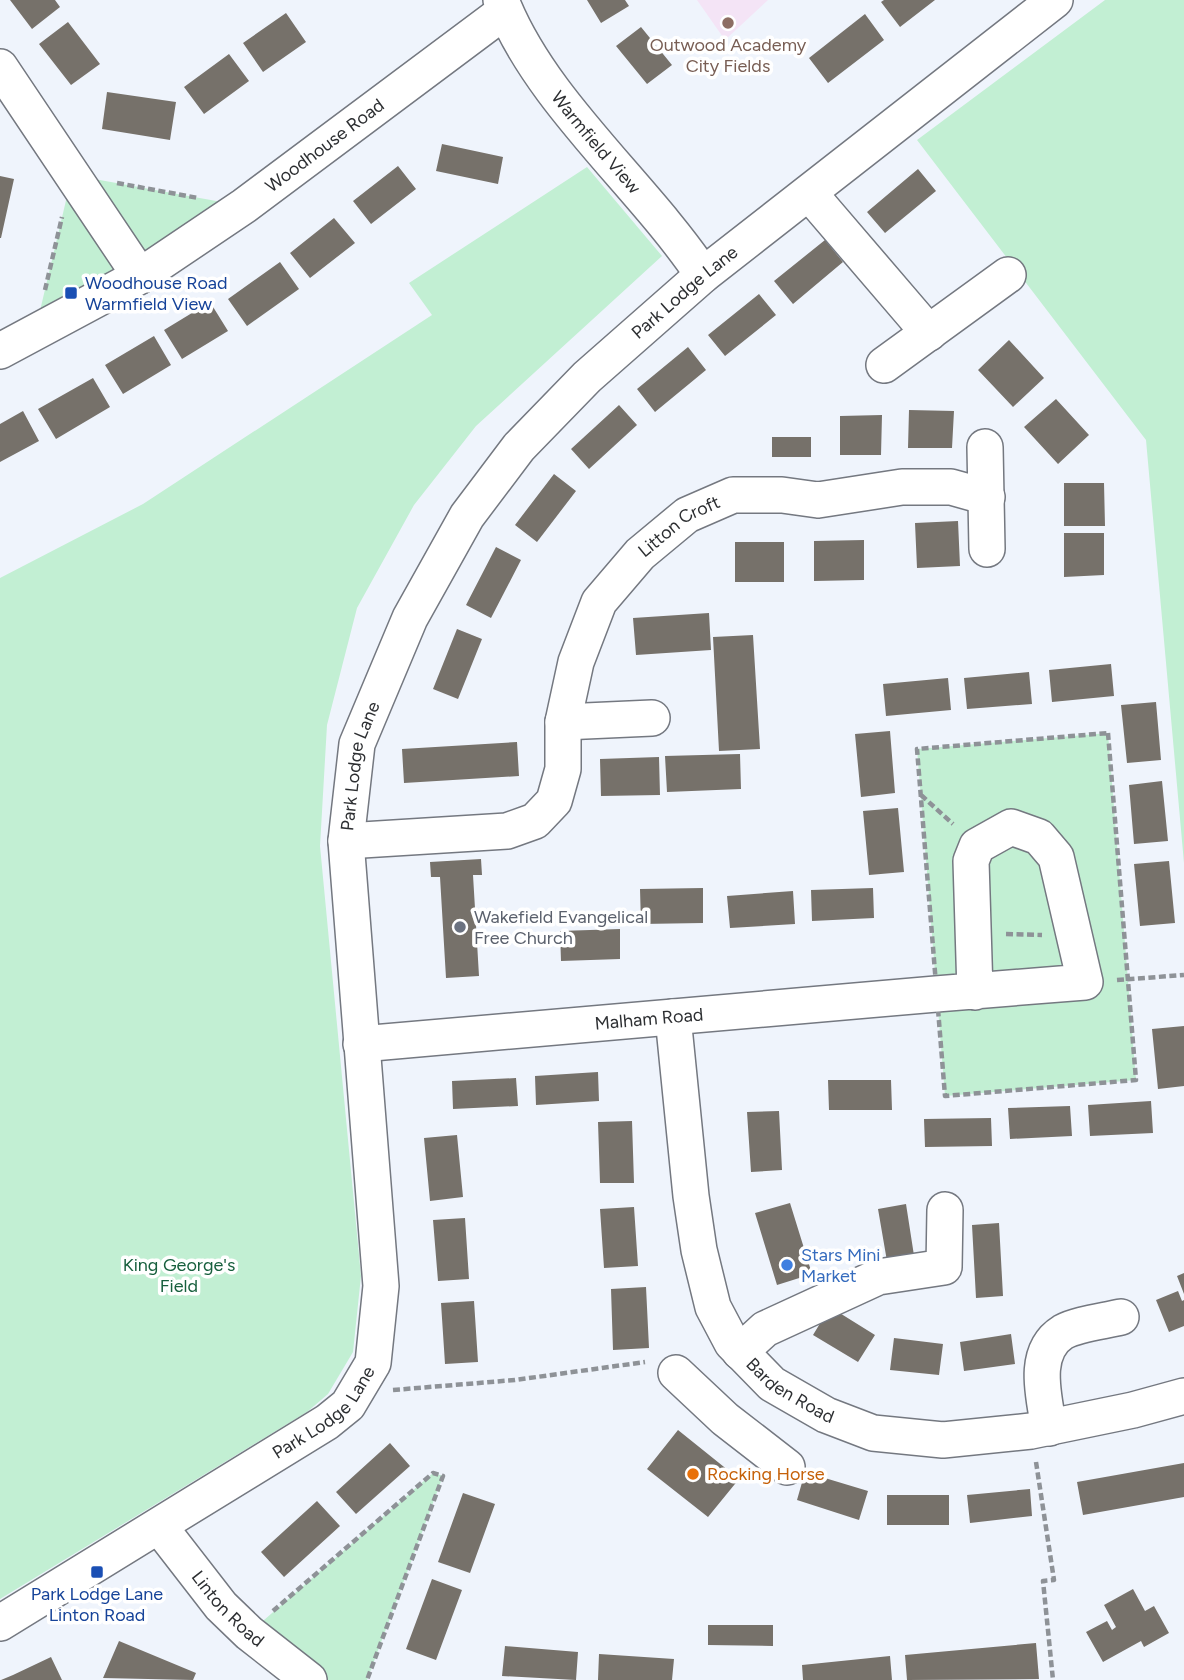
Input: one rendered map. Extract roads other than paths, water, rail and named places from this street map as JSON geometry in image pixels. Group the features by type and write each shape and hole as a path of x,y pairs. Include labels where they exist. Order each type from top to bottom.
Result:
{"street":[{"name":"Park Lodge Lane","path":"0,1623 327,1422 348,1405 373,1363 381,1286 346,841 357,744 410,618 467,516 519,447 587,377 703,275 1055,0"},
{"name":"Warmfield View","path":"503,6 536,64 562,100 684,246 703,275"},
{"name":"Woodhouse Road","path":"0,351 140,276 244,206 503,6"},
{"path":"0,66 140,276"},
{"path":"809,193 929,333"},
{"path":"884,365 1008,275"},
{"path":"985,447 986,549"},
{"name":"Litton Croft","path":"346,841 507,831 535,821 554,801 563,769 563,722 576,662 598,602 639,554 687,515 733,495 782,495 818,500 902,487 951,487 987,497"},
{"path":"563,722 652,718"},
{"name":"Malham Road","path":"361,1044 936,994 975,992 1085,982 1056,857 1039,837 1011,827 977,846 971,861 975,992"},
{"name":"Barden Road","path":"673,1017 691,1196 699,1250 713,1307 732,1343 772,1384 826,1415 873,1433 943,1440 1040,1429 1133,1410 1184,1396"},
{"path":"740,1352 765,1329 878,1277 944,1267 945,1210"},
{"path":"1040,1429 1040,1378 1050,1344 1065,1331 1121,1317"},
{"path":"662,1367 787,1467"},
{"path":"725,1419 767,1379"},
{"name":"Linton Road","path":"159,1526 221,1606 249,1633 309,1680"}],"place":[{"name":"Outwood Academy City Fields","path":"728,23"},
{"name":"Woodhouse Road Warmfield View","path":"71,293"},
{"name":"Wakefield Evangelical Free Church","path":"460,927"},
{"name":"Stars Mini Market","path":"787,1265"},
{"name":"Rocking Horse","path":"693,1474"},
{"name":"Park Lodge Lane Linton Road","path":"97,1572"}],"park label":[{"name":"King George's Field","path":"179,1275"}]}
